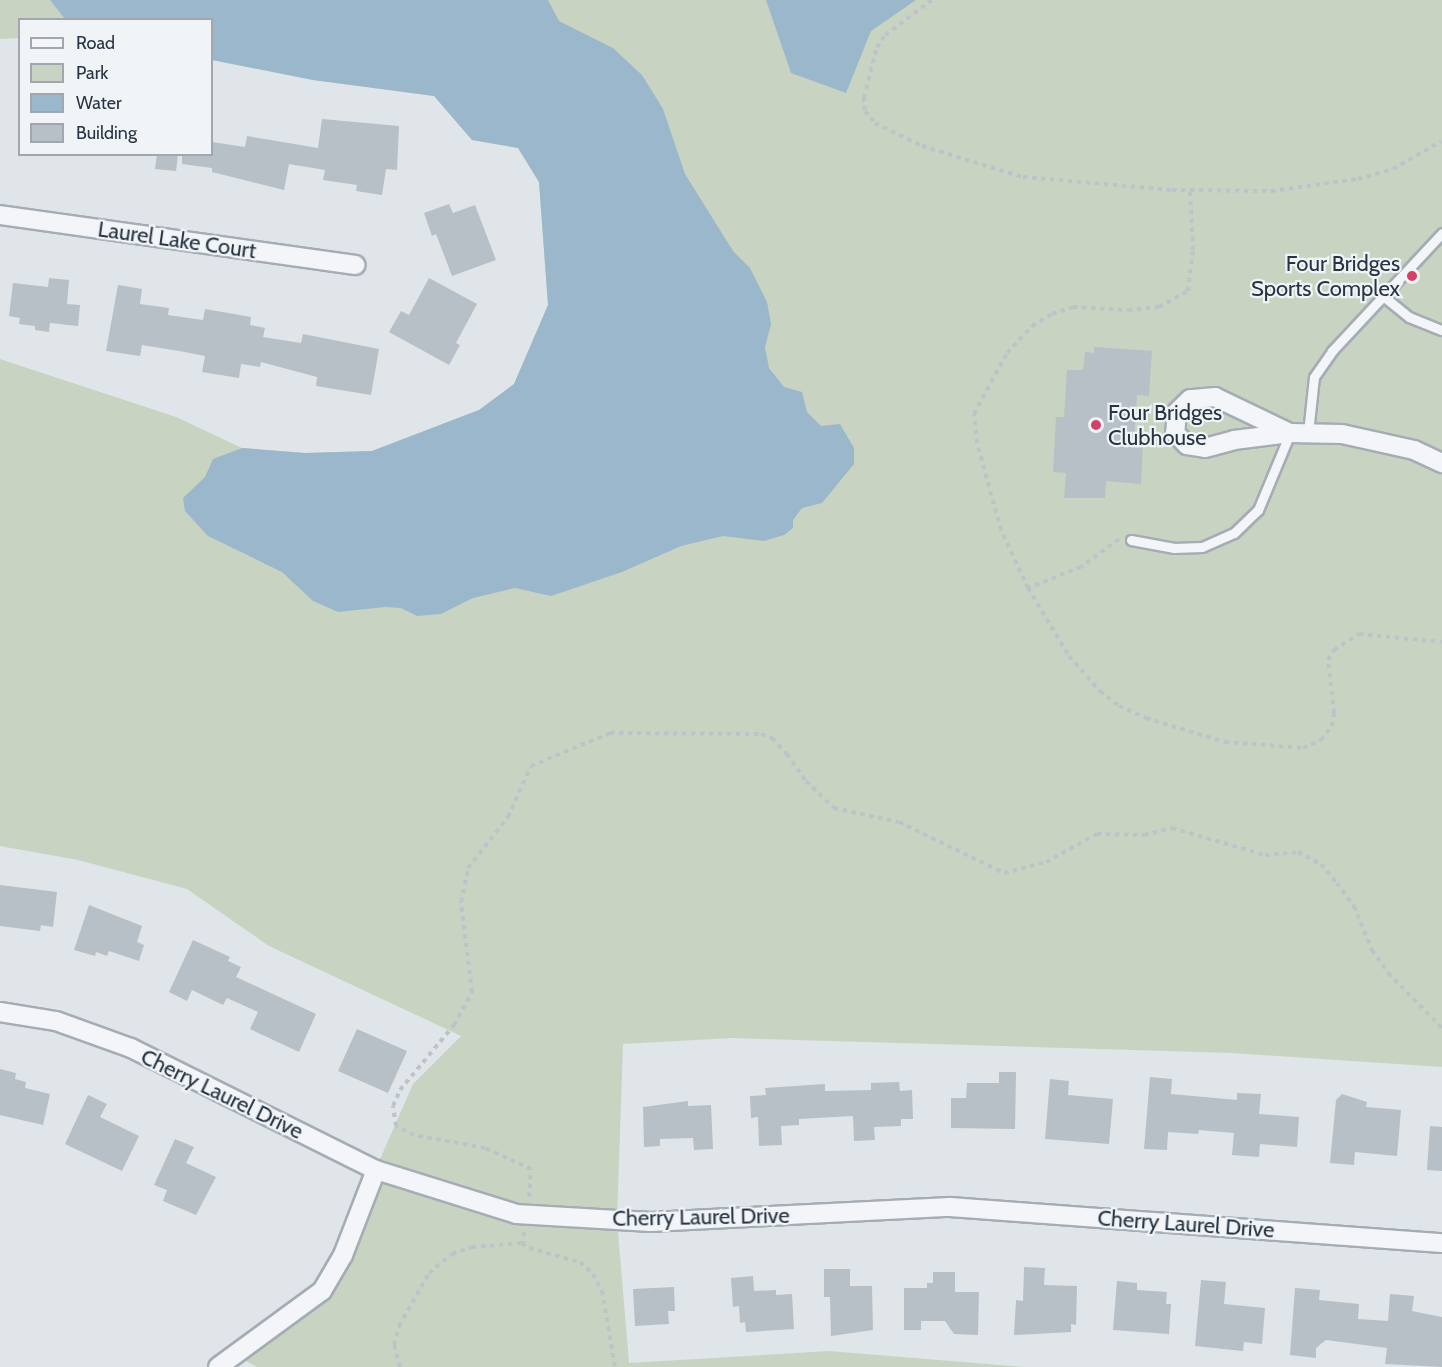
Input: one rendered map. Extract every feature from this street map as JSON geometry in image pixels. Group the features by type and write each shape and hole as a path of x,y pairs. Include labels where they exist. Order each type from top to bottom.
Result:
{"street":[{"name":"Laurel Lake Court","path":"0,216 355,265"},
{"path":"1299,433 1215,397 1190,399 1177,412 1175,433 1187,446 1205,448 1234,440 1299,433 1342,434 1414,450 1442,463"},
{"name":"Cherry Laurel Drive","path":"0,1012 56,1021 132,1048 376,1170 527,1214 651,1222 950,1208 1442,1243"},
{"path":"218,1367 322,1291 343,1255 376,1170"}],"lane":[{"path":"1131,540 1174,548 1202,546 1234,533 1258,510 1299,433 1314,377 1383,296 1442,233"},
{"path":"1383,296 1409,317 1442,330"}],"path":[{"path":"932,0 903,19 876,50 864,97 865,111 875,123 922,146 1023,177 1190,191 1271,191 1358,179 1393,169 1442,141"},
{"path":"1190,191 1193,250 1188,291 1159,307 1128,310 1073,307 1052,314 1032,326 1007,353 974,414 977,443 1002,530 1028,588 1069,656 1100,691 1119,706 1225,742 1303,748 1321,740 1332,726 1334,713 1328,660 1334,650 1359,634 1442,642"},
{"path":"1028,588 1081,567 1121,537 1131,540"},
{"path":"522,1243 531,1169 485,1148 414,1135 396,1126 393,1106 406,1083 448,1033 472,992 461,902 468,868 508,817 531,766 609,733 760,734 772,738 834,808 899,822 1004,873 1046,862 1097,834 1144,835 1172,828 1265,855 1298,852 1321,864 1354,906 1372,950 1388,973 1442,1028"},
{"path":"400,1367 394,1345 399,1326 429,1273 452,1254 472,1247 522,1243 580,1262 593,1274 602,1291 615,1367"}],"green space":[{"path":"0,0 1442,0 1442,1067 1231,1053 732,1038 623,1044 617,1220 629,1363 829,1351 1025,1367 257,1367 232,1353 322,1291 413,1084 461,1036 269,946 187,889 78,860 0,846 0,359 176,417 242,448 305,453 372,451 479,410 514,384 548,305 539,182 518,148 472,140 434,96 313,80 213,60 213,18 18,18 18,38 0,39"}],"water":[{"path":"50,0 548,0 559,21 613,48 642,75 663,109 685,174 733,251 750,268 767,302 771,324 765,347 769,368 784,387 802,392 807,412 821,426 840,424 854,448 854,464 822,503 802,508 793,520 793,528 784,535 764,541 723,536 681,546 622,572 551,596 515,588 473,598 441,614 417,616 401,608 385,607 338,612 313,601 282,572 208,536 185,511 183,498 205,477 213,459 242,448 305,453 372,451 479,410 514,384 548,305 539,182 518,148 472,140 434,96 313,80 213,60 213,18 64,18"},
{"path":"766,0 916,0 871,31 846,93 791,73"}],"building":[{"path":"322,119 399,126 397,170 386,169 382,195 356,191 357,185 323,180 325,170 289,164 284,190 212,172 212,168 182,164 182,156 213,156 213,142 245,147 247,136 318,148"},
{"path":"157,156 178,156 176,171 155,169"},
{"path":"449,204 453,213 475,205 496,260 452,276 436,234 432,236 424,213"},
{"path":"49,278 69,280 67,304 80,305 78,326 50,323 49,332 35,330 35,326 19,324 20,318 9,316 13,283 48,287"},
{"path":"429,278 477,304 456,343 460,345 449,365 389,332 401,311 409,315"},
{"path":"118,285 142,289 140,304 169,308 168,315 203,320 205,309 251,317 250,325 265,328 263,337 301,343 303,334 379,349 371,395 316,386 317,377 261,362 260,367 241,364 239,378 202,372 205,356 142,345 140,356 106,351"},
{"name":"Four Bridges Clubhouse","path":"1094,347 1152,351 1149,396 1137,395 1134,442 1143,442 1141,484 1106,481 1105,498 1064,498 1066,473 1053,472 1056,417 1064,417 1067,370 1083,370 1085,352 1094,353"},
{"path":"0,885 57,892 53,927 41,925 40,931 0,926"},
{"path":"89,905 142,926 137,942 144,945 139,961 109,951 107,956 96,952 95,956 74,950"},
{"path":"193,940 230,957 228,961 241,967 236,977 316,1014 299,1052 250,1029 258,1012 227,998 223,1005 192,990 187,1001 169,992"},
{"path":"357,1029 407,1051 388,1093 338,1071"},
{"path":"0,1069 16,1073 15,1079 26,1082 25,1088 50,1094 43,1125 0,1115"},
{"path":"999,1072 1016,1072 1015,1129 951,1128 951,1098 966,1098 967,1083 999,1083"},
{"path":"1150,1077 1172,1079 1171,1094 1237,1100 1237,1093 1261,1094 1259,1114 1299,1117 1297,1147 1260,1144 1259,1157 1232,1155 1234,1133 1199,1130 1198,1134 1168,1132 1167,1150 1144,1149"},
{"path":"1050,1079 1069,1081 1068,1095 1113,1099 1109,1144 1045,1139"},
{"path":"899,1082 900,1091 912,1090 913,1119 901,1119 901,1126 874,1127 875,1140 854,1141 853,1116 799,1119 799,1125 781,1126 782,1145 759,1146 758,1117 751,1118 750,1096 766,1095 765,1088 825,1084 825,1091 871,1090 871,1083"},
{"path":"1342,1094 1367,1102 1366,1107 1401,1110 1397,1156 1355,1152 1354,1165 1330,1163 1336,1100"},
{"path":"88,1095 107,1104 100,1117 139,1136 122,1171 65,1144"},
{"path":"688,1101 688,1106 711,1105 713,1149 694,1150 693,1138 660,1139 660,1146 644,1147 643,1107"},
{"path":"1430,1126 1442,1127 1442,1171 1427,1170"},
{"path":"175,1139 194,1147 186,1163 216,1177 196,1215 163,1201 167,1190 154,1185"},
{"path":"1024,1267 1045,1268 1044,1285 1077,1286 1076,1325 1071,1324 1071,1332 1014,1335 1016,1300 1023,1301"},
{"path":"824,1269 850,1269 850,1286 872,1286 873,1330 831,1336 830,1297 824,1297"},
{"path":"933,1272 955,1272 955,1292 979,1292 978,1335 954,1334 945,1321 921,1321 921,1330 904,1330 904,1288 927,1288 927,1283 933,1283"},
{"path":"753,1276 754,1291 776,1290 776,1295 792,1294 794,1329 746,1332 745,1322 740,1323 739,1306 733,1307 731,1278"},
{"path":"1201,1280 1226,1282 1224,1304 1265,1308 1262,1344 1244,1342 1243,1351 1195,1346"},
{"path":"1117,1281 1137,1283 1137,1290 1167,1292 1166,1304 1171,1304 1169,1334 1113,1330"},
{"path":"674,1287 675,1311 668,1311 669,1324 635,1326 633,1289"},
{"path":"1295,1288 1320,1290 1319,1300 1359,1304 1358,1319 1388,1321 1390,1294 1414,1296 1412,1311 1442,1317 1442,1367 1385,1364 1387,1348 1326,1340 1316,1348 1316,1358 1290,1355"}],"place":[{"name":"Four Bridges Sports Complex","path":"1412,276"},
{"name":"Four Bridges Clubhouse","path":"1096,425"}]}
